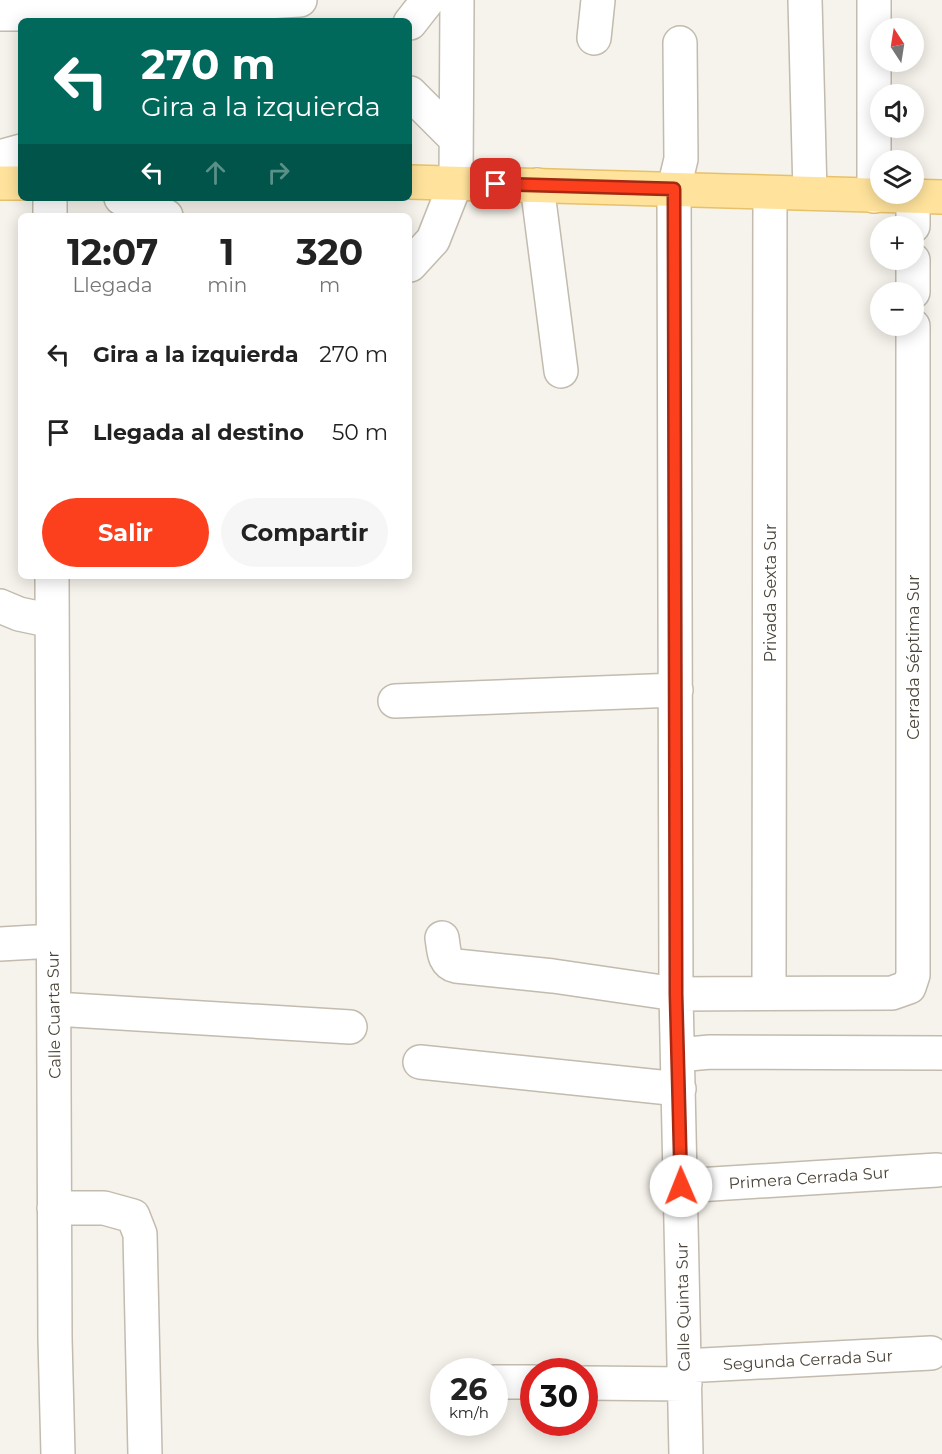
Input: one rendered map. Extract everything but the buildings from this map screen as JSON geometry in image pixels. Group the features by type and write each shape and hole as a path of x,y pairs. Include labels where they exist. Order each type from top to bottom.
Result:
{"main road":[{"path":"412,182 870,196"},
{"path":"0,183 18,183"}],"street":[{"path":"0,14 66,7 300,0"},
{"path":"412,20 428,0"},
{"path":"412,263 433,240 456,182 457,0"},
{"path":"594,38 598,0"},
{"path":"805,0 810,194"},
{"path":"874,0 874,150"},
{"name":"Calle Quinta Sur","path":"680,43 681,159 674,189 676,994 686,1454"},
{"path":"412,95 455,138"},
{"path":"0,157 18,152"},
{"path":"537,185 561,371"},
{"name":"Privada Sexta Sur","path":"770,193 770,993"},
{"path":"128,201 158,213"},
{"name":"Cerrada Séptima Sur","path":"770,993 892,993 909,987 913,975 913,336"},
{"name":"Calle Cuarta Sur","path":"51,579 55,1010 54,1208 58,1454"},
{"path":"6,612 52,621"},
{"path":"396,701 676,690"},
{"path":"442,938 446,959 450,964 456,966 553,976 676,994 770,993"},
{"path":"0,944 53,941"},
{"path":"55,1010 350,1027"},
{"path":"678,1054 711,1052 942,1053"},
{"path":"420,1062 679,1089"},
{"name":"Primera Cerrada Sur","path":"681,1186 938,1170"},
{"path":"54,1208 104,1208 133,1216 140,1234 145,1454"},
{"name":"Segunda Cerrada Sur","path":"598,1382 931,1353"}],"route":[{"path":"496,184 674,189 676,994 681,1186"}]}
